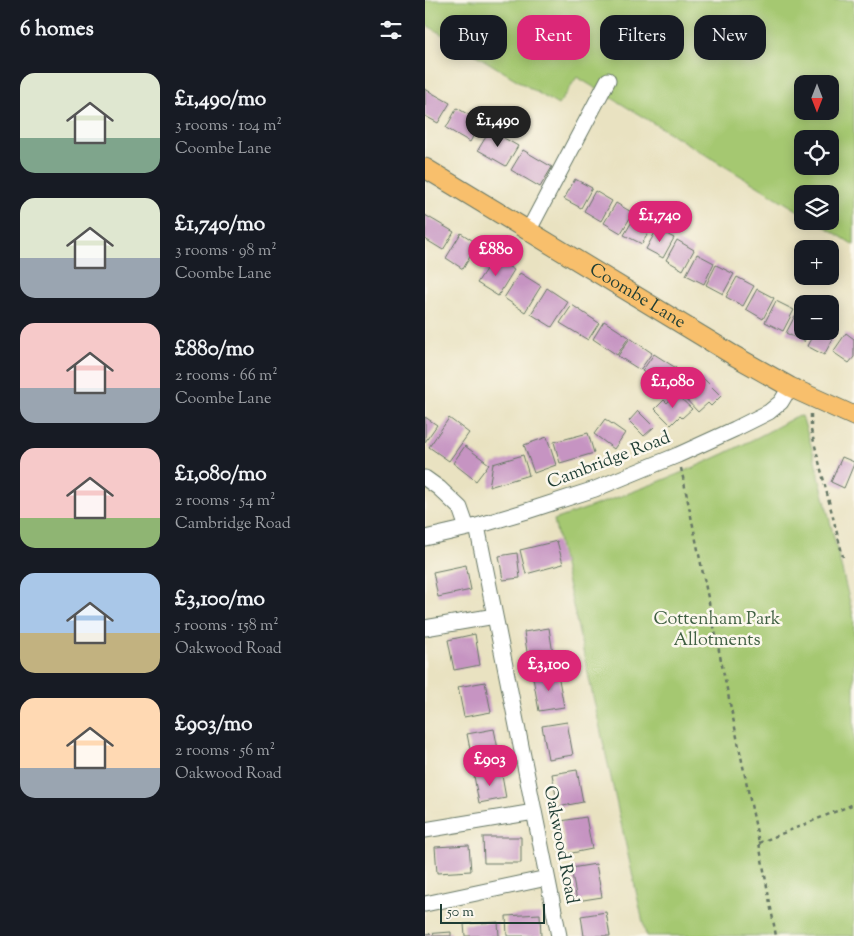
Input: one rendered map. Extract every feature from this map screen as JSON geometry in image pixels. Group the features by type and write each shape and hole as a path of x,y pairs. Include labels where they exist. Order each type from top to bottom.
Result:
{"main road":[{"name":"Coombe Lane","path":"425,168 717,346 790,387 854,416"}],"street":[{"path":"527,230 608,80"},
{"name":"Cambridge Road","path":"425,538 472,527 595,489 678,455 769,412 781,402 790,387"},
{"name":"Oakwood Road","path":"425,478 439,488 460,508 472,527 495,616 559,936"},
{"path":"425,628 495,616"},
{"path":"425,830 534,812"},
{"path":"425,904 547,878"}],"path":[{"path":"816,399 811,412 811,430 843,557"},
{"path":"678,455 759,843 776,936"},
{"path":"759,843 854,804"}],"green space":[{"path":"425,0 854,0 854,245 830,230 839,230 839,185 794,185 794,208 577,77 558,105 484,60 507,60 507,15 440,15 440,33 425,24"},
{"name":"Cottenham Park Allotments","path":"802,416 812,448 854,619 854,936 646,936 554,520 677,475 725,454 795,417"}],"building":[{"path":"425,89 450,103 438,123 425,116"},
{"path":"457,108 481,122 470,142 446,128"},
{"path":"490,130 518,146 506,166 478,150"},
{"path":"523,150 552,167 540,187 511,170"},
{"path":"575,179 592,188 581,208 564,199"},
{"path":"595,191 612,201 601,221 584,211"},
{"path":"616,203 633,213 621,233 604,223"},
{"path":"425,215 454,232 443,250 425,239"},
{"path":"636,215 653,224 642,244 624,235"},
{"path":"657,229 674,238 663,258 646,249"},
{"path":"461,233 487,252 481,262 471,255 463,269 446,258"},
{"path":"677,240 694,250 683,270 666,260"},
{"path":"697,254 714,263 704,284 686,275"},
{"path":"494,257 514,270 498,296 477,283"},
{"path":"716,265 734,274 723,294 706,285"},
{"path":"520,273 541,286 525,312 504,298"},
{"path":"737,277 754,286 743,306 726,297"},
{"path":"547,288 568,302 552,327 531,314"},
{"path":"757,289 774,298 763,319 746,309"},
{"path":"776,301 794,310 783,331 765,322"},
{"path":"572,305 599,323 588,340 560,323"},
{"path":"794,318 794,337 786,333"},
{"path":"604,321 629,337 617,355 593,339"},
{"path":"846,333 854,339 854,357 849,363 833,352"},
{"path":"630,338 652,353 640,370 618,356"},
{"path":"810,340 832,340 824,355 807,346"},
{"path":"654,354 676,368 664,386 642,371"},
{"path":"703,378 721,396 711,406 708,403 698,412 683,396"},
{"path":"676,394 692,409 682,418 680,416 671,425 655,409 664,400 667,403"},
{"path":"638,411 654,427 644,436 629,421"},
{"path":"425,417 437,425 425,442"},
{"path":"449,418 469,433 449,461 429,447"},
{"path":"605,419 625,433 614,449 594,434"},
{"path":"588,433 594,453 560,463 554,442"},
{"path":"547,437 556,465 534,473 524,445"},
{"path":"465,446 489,464 476,481 453,463"},
{"path":"523,455 529,475 489,487 493,464"},
{"path":"842,457 854,462 844,488 831,482"},
{"path":"557,541 563,564 526,574 520,550"},
{"path":"517,553 520,578 503,580 499,556"},
{"path":"466,565 471,590 438,597 433,572"},
{"path":"549,628 554,660 529,665 524,632"},
{"path":"475,634 480,665 454,670 448,640"},
{"path":"558,674 564,707 539,711 533,678"},
{"path":"485,682 491,712 464,717 458,687"},
{"path":"567,722 573,755 548,759 542,726"},
{"path":"494,729 500,759 473,764 467,734"},
{"path":"501,770 506,798 479,803 474,776"},
{"path":"577,770 583,802 558,807 552,774"},
{"path":"586,817 592,849 567,854 561,821"},
{"path":"483,837 521,837 521,863 484,863"},
{"path":"469,845 471,871 437,873 435,847"},
{"path":"596,864 602,897 577,901 571,868"},
{"path":"606,912 610,936 584,936 581,916"},
{"path":"540,914 541,936 507,936 506,916"},
{"path":"498,922 499,936 465,936 464,924"},
{"path":"451,932 451,936 425,936 425,934"}]}
